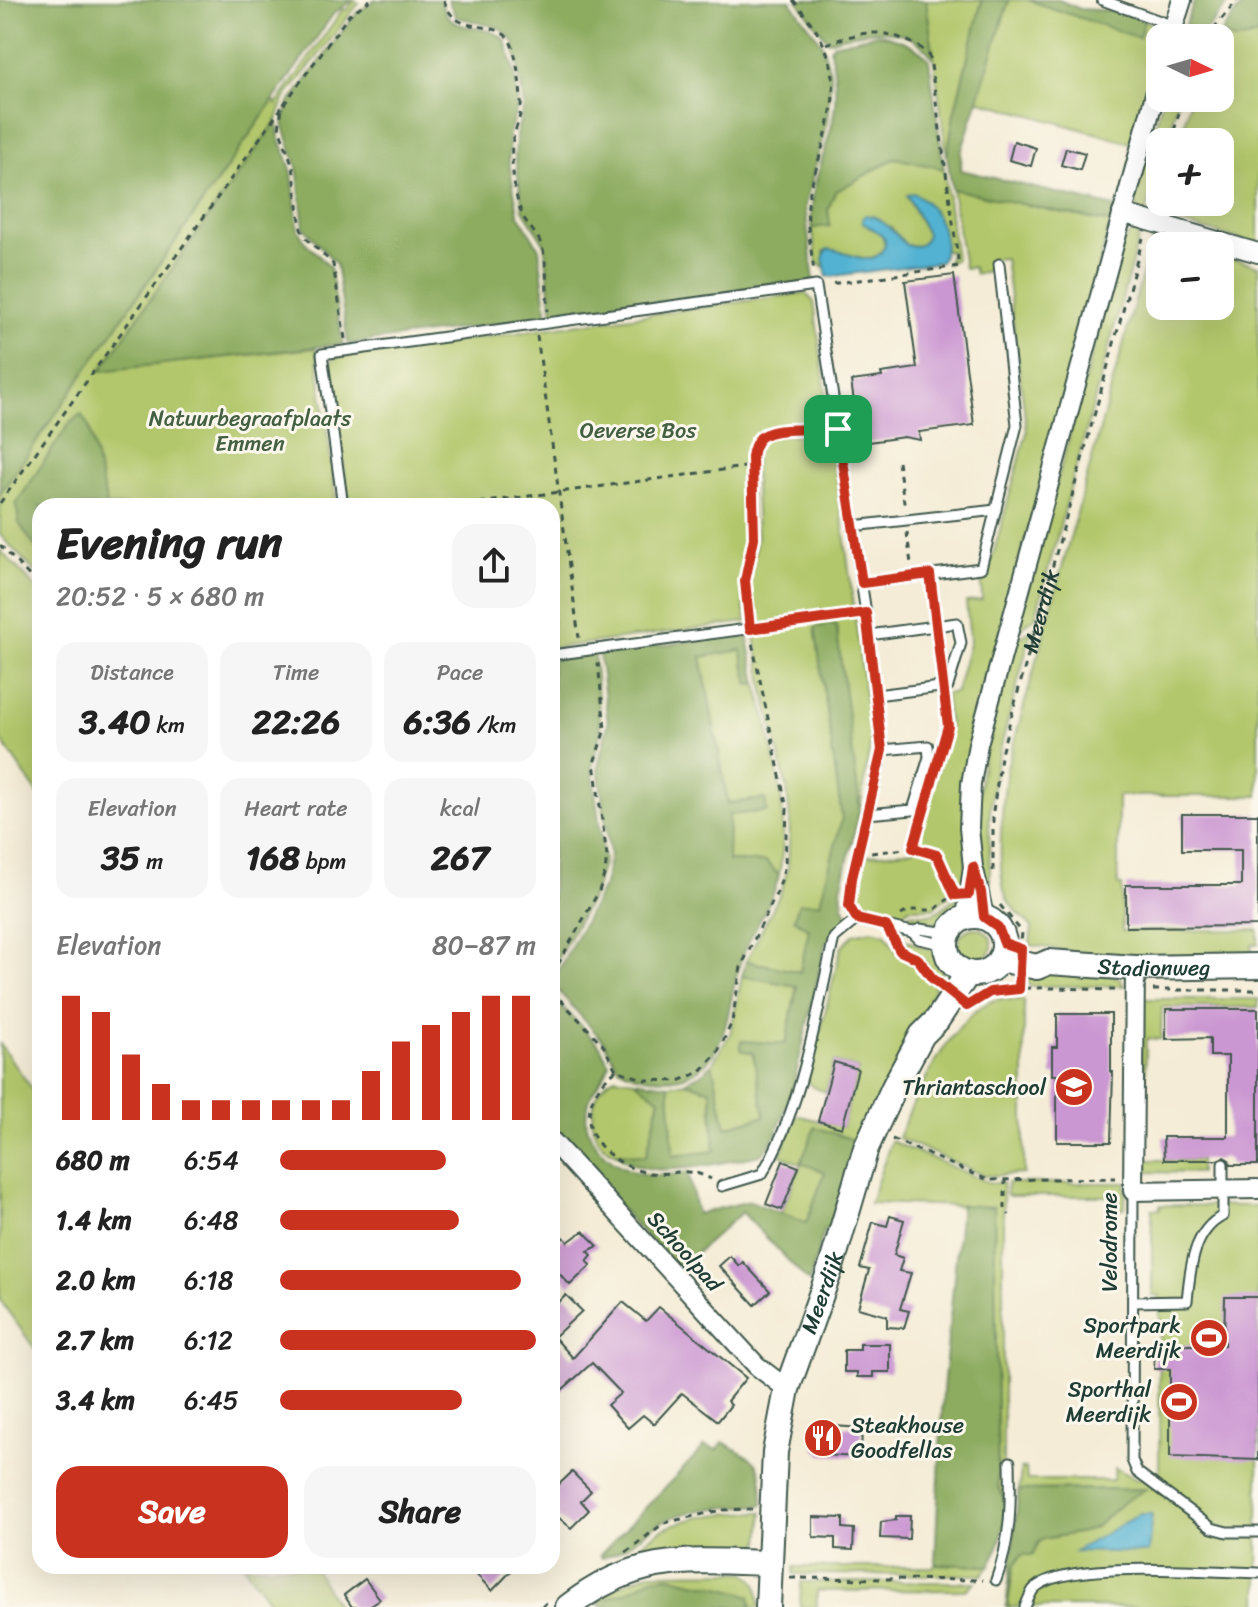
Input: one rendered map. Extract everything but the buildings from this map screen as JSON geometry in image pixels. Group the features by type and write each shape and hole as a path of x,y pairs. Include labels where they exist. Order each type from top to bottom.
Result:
{"street":[{"path":"1174,24 1182,0"},
{"name":"Meerdijk","path":"768,1607 775,1452 787,1389 831,1267 866,1148 922,1035 955,995 973,867 971,784 978,744 1150,112"},
{"path":"1122,213 1258,253"},
{"path":"966,922 998,927 1011,954 990,970 966,922"},
{"name":"Stadionweg","path":"1011,954 1038,953 1049,962 1135,968 1258,966"},
{"name":"Velodrome","path":"1133,1184 1135,968"},
{"name":"Schoolpad","path":"560,1150 757,1366 787,1389"},
{"path":"1133,1184 1258,1189"},
{"path":"562,1600 649,1565 693,1560 768,1563"}],"lane":[{"path":"1102,0 1154,24"},
{"path":"862,583 981,568 1017,425 999,264"},
{"path":"342,498 322,354 816,286 862,583 882,750 857,855 849,906 857,919 912,932 966,922"},
{"path":"853,526 996,510"},
{"path":"560,654 866,613"},
{"path":"869,635 957,623 961,643 948,686 876,695"},
{"path":"867,814 913,810 929,757 928,746 882,750"},
{"path":"722,1186 762,1174 780,1144 792,1113 834,938 857,919"},
{"path":"1133,1302 1187,1301 1191,1263 1199,1242 1214,1220 1223,1216 1223,1164"},
{"name":"Velodrome","path":"1133,1184 1132,1460 1137,1472 1212,1528 1227,1532 1258,1532"},
{"path":"996,1580 1006,1554 1011,1516 1010,1462"},
{"path":"1025,1607 1034,1588 1078,1571 1258,1573"}],"path":[{"path":"0,503 349,15 370,0"},
{"path":"444,0 446,9 455,20 502,32 512,43 521,110 512,136 512,161 518,205 543,252 549,323"},
{"path":"793,0 826,44 832,69 833,102 808,204 816,286 959,266 927,52 915,44 882,32 826,44"},
{"path":"1217,24 1237,0"},
{"path":"282,107 279,128 293,166 301,229 333,264 347,350"},
{"name":"Meerdijk","path":"966,922 993,811 1002,750 1149,216"},
{"path":"535,325 559,498"},
{"path":"560,999 603,1045 616,1070 646,1080 679,1081 700,1072 718,1052 732,1022 741,967 779,888 785,865 787,809 750,629 745,581 754,538 754,447 766,434 838,429"},
{"path":"519,498 752,466"},
{"path":"560,507 580,651"},
{"path":"0,545 32,579"},
{"path":"930,574 948,726 939,757"},
{"path":"560,961 599,891 607,856 594,763 605,729 596,649"},
{"path":"913,848 922,817"},
{"path":"857,855 913,848 937,855 966,922"},
{"path":"1002,909 1022,932 1011,954 1019,989 955,995 932,978 918,959 900,951 886,926 910,910 934,910 966,922 1002,909"},
{"path":"616,1070 598,1087 590,1108 591,1129 599,1145 627,1165 644,1172 691,1170 722,1186"},
{"path":"888,1137 988,1180 1133,1184"},
{"path":"1005,1179 1005,1209 1009,1215"},
{"path":"623,1555 664,1523 721,1510 771,1508"},
{"path":"790,1578 996,1580"},
{"path":"542,1607 562,1600"}],"green space":[{"path":"0,0 353,0 334,13 0,494"},
{"name":"Natuurbegraafplaats Emmen","path":"354,0 359,3 285,98 277,120 101,370 316,348 336,498 32,498 32,569 0,535 0,494 274,100 276,105 343,9 347,10"},
{"path":"375,0 441,0 452,20 497,34 506,41 515,74 518,104 509,134 509,162 518,213 539,248 547,317 348,344 336,264 304,228 297,167 283,124 288,105 341,33 357,13"},
{"path":"448,0 790,0 822,44 831,75 827,121 805,206 814,282 553,316 544,243 523,210 515,157 516,135 524,106 514,42 500,28 456,17"},
{"path":"797,0 926,0 934,60 924,47 912,39 886,31 856,33 828,41"},
{"path":"926,0 982,0 954,114 947,157"},
{"path":"982,0 1009,0 961,153 961,170 1115,207 1110,223 952,189 947,157 954,114"},
{"path":"1009,0 1028,0 1139,37 1144,20 1152,24 1146,24 1146,101 1134,144 977,100"},
{"path":"1028,0 1059,0 1080,9 1116,11 1144,20 1139,38"},
{"path":"1195,0 1231,0 1211,24 1185,24"},
{"path":"1250,0 1258,0 1258,35 1234,40 1234,24 1228,24"},
{"path":"878,34 913,46 929,60 944,169 895,158 835,192 828,209 830,226 812,228 814,188 835,105 835,77 830,49 833,44"},
{"path":"1258,35 1258,244 1234,238 1234,232 1214,232 1158,217 1234,216 1234,128 1183,128 1187,112 1234,112 1234,40"},
{"path":"1159,112 1174,112 1170,128 1154,128"},
{"path":"277,120 279,136 292,172 298,229 304,241 330,267 343,344 100,371"},
{"path":"896,158 944,169 956,259 947,264 951,251 945,251 943,232 933,210 908,199 927,234 923,243 906,245 891,228 873,216 868,227 882,233 885,246 880,254 866,258 824,251 824,267 817,263 812,228 830,225 828,209 835,192"},
{"path":"1146,158 1146,214 1139,210 1134,200"},
{"path":"952,189 1110,223 974,729 964,892 952,893 933,908 910,908 891,918 873,915 859,904 857,890 864,856 913,850 916,846 949,727 945,694 956,692 970,640 966,602 982,600 981,575 988,573 1027,432 1005,258 993,259 993,267 988,271 975,274 973,267 964,268"},
{"path":"1141,229 1035,618 1016,631 1121,248 1127,237"},
{"path":"1234,259 1258,266 1258,796 1118,796 1118,885 1122,886 1122,931 1258,930 1258,944 1252,944 1252,956 1100,956 1030,945 1032,927 1009,903 1003,887 1001,835 1007,768 1146,262 1146,320 1234,320"},
{"name":"Oeverse Bos","path":"805,293 814,302 830,426 767,430 755,440 749,459 752,536 742,593 746,622 560,647 560,498 348,498 330,364 334,358"},
{"path":"81,414 89,427 105,498 32,498 32,542 19,523 16,504 69,424"},
{"path":"831,432 871,740 860,809 836,625 816,627 842,819 820,903 799,903 794,919 810,929 800,972 746,961 781,892 788,867 790,822 787,789 764,691 748,593 757,538 754,457 759,443 768,436"},
{"path":"0,550 32,584 32,785 0,738"},
{"path":"836,624 860,809 841,889 848,917 825,945 785,1111 771,1142 760,1155 678,1169 637,1166 613,1152 646,1156 660,1099 635,1080 669,1085 673,1156 715,1151 711,1090 685,1082 703,1073 712,1064 726,1127 765,1116 753,1053 741,1050 741,1041 786,1044 797,986 742,976 746,961 800,972 809,929 794,919 799,903 820,903 842,819 815,627"},
{"path":"1032,629 995,769 989,821 990,884 985,889 978,797 986,740 1013,643"},
{"path":"747,634 757,683 749,685 741,650 701,657 728,803 765,799 767,811 729,815 728,861 766,862 779,875 772,897 741,960 728,1017 714,1053 702,1066 686,1075 664,1079 639,1076 617,1066 604,1042 560,993 560,968 604,885 610,854 598,767 608,723 599,653"},
{"path":"742,650 749,684 757,683 782,802 779,875 766,862 727,861 729,814 766,811 765,799 728,803 701,656"},
{"path":"594,654 601,730 592,767 604,860 595,891 560,954 560,659"},
{"path":"963,897 953,914 939,922 902,919 909,914 934,913 954,899"},
{"path":"975,928 987,933 992,945 987,957 975,962 963,957 958,945 963,933"},
{"path":"871,930 885,933 897,952 914,958 936,986 860,1142 815,1128 826,1172 806,1223 781,1213 801,1164 780,1155 797,1115 842,1127 858,1069 834,1062 826,1092 812,1087 808,1081 841,948 854,934"},
{"path":"898,937 936,952 943,969 939,981 918,955 901,947"},
{"path":"1029,972 1112,975 1120,979 1124,986 1030,986"},
{"path":"742,976 797,986 786,1044 742,1041 753,1053 766,1116 726,1127 712,1064 730,1034"},
{"path":"999,999 1024,1000 1024,1174 985,1176 898,1138 925,1080 952,1037 983,1006"},
{"path":"1140,999 1258,999 1258,1007 1162,1007 1161,1039 1146,1039 1145,1160 1200,1160 1200,1173 1142,1172"},
{"path":"560,1004 600,1046 609,1064 587,1109 586,1121 594,1142 611,1159 633,1171 655,1175 688,1172 697,1214 750,1201 806,1223 825,1172 801,1163 815,1127 856,1141 831,1230 824,1229 809,1282 742,1212 676,1271 560,1139"},
{"path":"0,1044 32,1089 32,1345 0,1300"},
{"path":"615,1077 635,1080 660,1098 646,1156 613,1152 603,1146 596,1136 592,1114 594,1103 606,1083"},
{"path":"685,1082 711,1090 715,1151 673,1156 669,1085"},
{"path":"891,1141 990,1183 1003,1183 1003,1474 1006,1500 998,1485 994,1207 870,1203"},
{"path":"1007,1183 1126,1183 1125,1208 1119,1209 1119,1196 1007,1196"},
{"path":"961,1205 994,1207 998,1485 1005,1515 1002,1536 990,1566 935,1564 943,1390"},
{"name":"Sportpark Meerdijk","path":"1160,1205 1258,1206 1258,1607 1008,1607 1014,1564 1022,1555 1032,1524 1114,1489 1019,1490 1021,1469 1026,1468 1027,1480 1113,1480 1115,1468 1137,1480 1159,1471 1160,1296 1152,1296 1152,1209 1160,1209"},
{"path":"723,1442 757,1465 762,1480 763,1505 684,1514 660,1523 620,1551 602,1558 600,1555 705,1446 717,1450"},
{"path":"1146,1489 1121,1504 1097,1526 1083,1532 1044,1539 1039,1542 1033,1555 1022,1555 1014,1565 1006,1607 1019,1490"},
{"path":"763,1512 760,1542 752,1551 617,1568 608,1564 674,1525 724,1514"},
{"path":"935,1564 990,1566 982,1575 794,1574 794,1567 933,1567"},
{"path":"745,1572 755,1583 760,1607 601,1607 594,1597 649,1573"},
{"path":"250,1574 318,1574 338,1607 274,1607"},
{"path":"670,1576 740,1592 750,1596 752,1607 601,1607 598,1601 631,1590 651,1578"},
{"path":"801,1582 975,1582 966,1590 817,1591 817,1607 800,1607"}],"water":[{"path":"913,193 928,205 940,223 945,244 940,262 827,277 823,258 827,249 870,259 882,251 885,241 863,223 865,215 882,222 906,245 917,246 924,242 927,234 907,195"},
{"path":"1140,1514 1152,1514 1148,1553 1075,1551"}],"place":[{"name":"Thriantaschool","path":"1074,1087"},
{"name":"Sportpark Meerdijk","path":"1209,1338"},
{"name":"Sporthal Meerdijk","path":"1179,1402"},
{"name":"Steakhouse Goodfellas","path":"823,1438"}],"route":[{"path":"838,429 862,583 930,574 948,726 913,848 937,855 955,895 969,894 973,867 981,892 984,917 998,927 1004,943 1021,949 1019,989 990,992 967,1006 932,978 918,959 900,951 886,926 857,919 849,906 852,878 882,750 866,613 750,629 745,581 754,538 754,447 760,438 773,432 838,429"}]}
